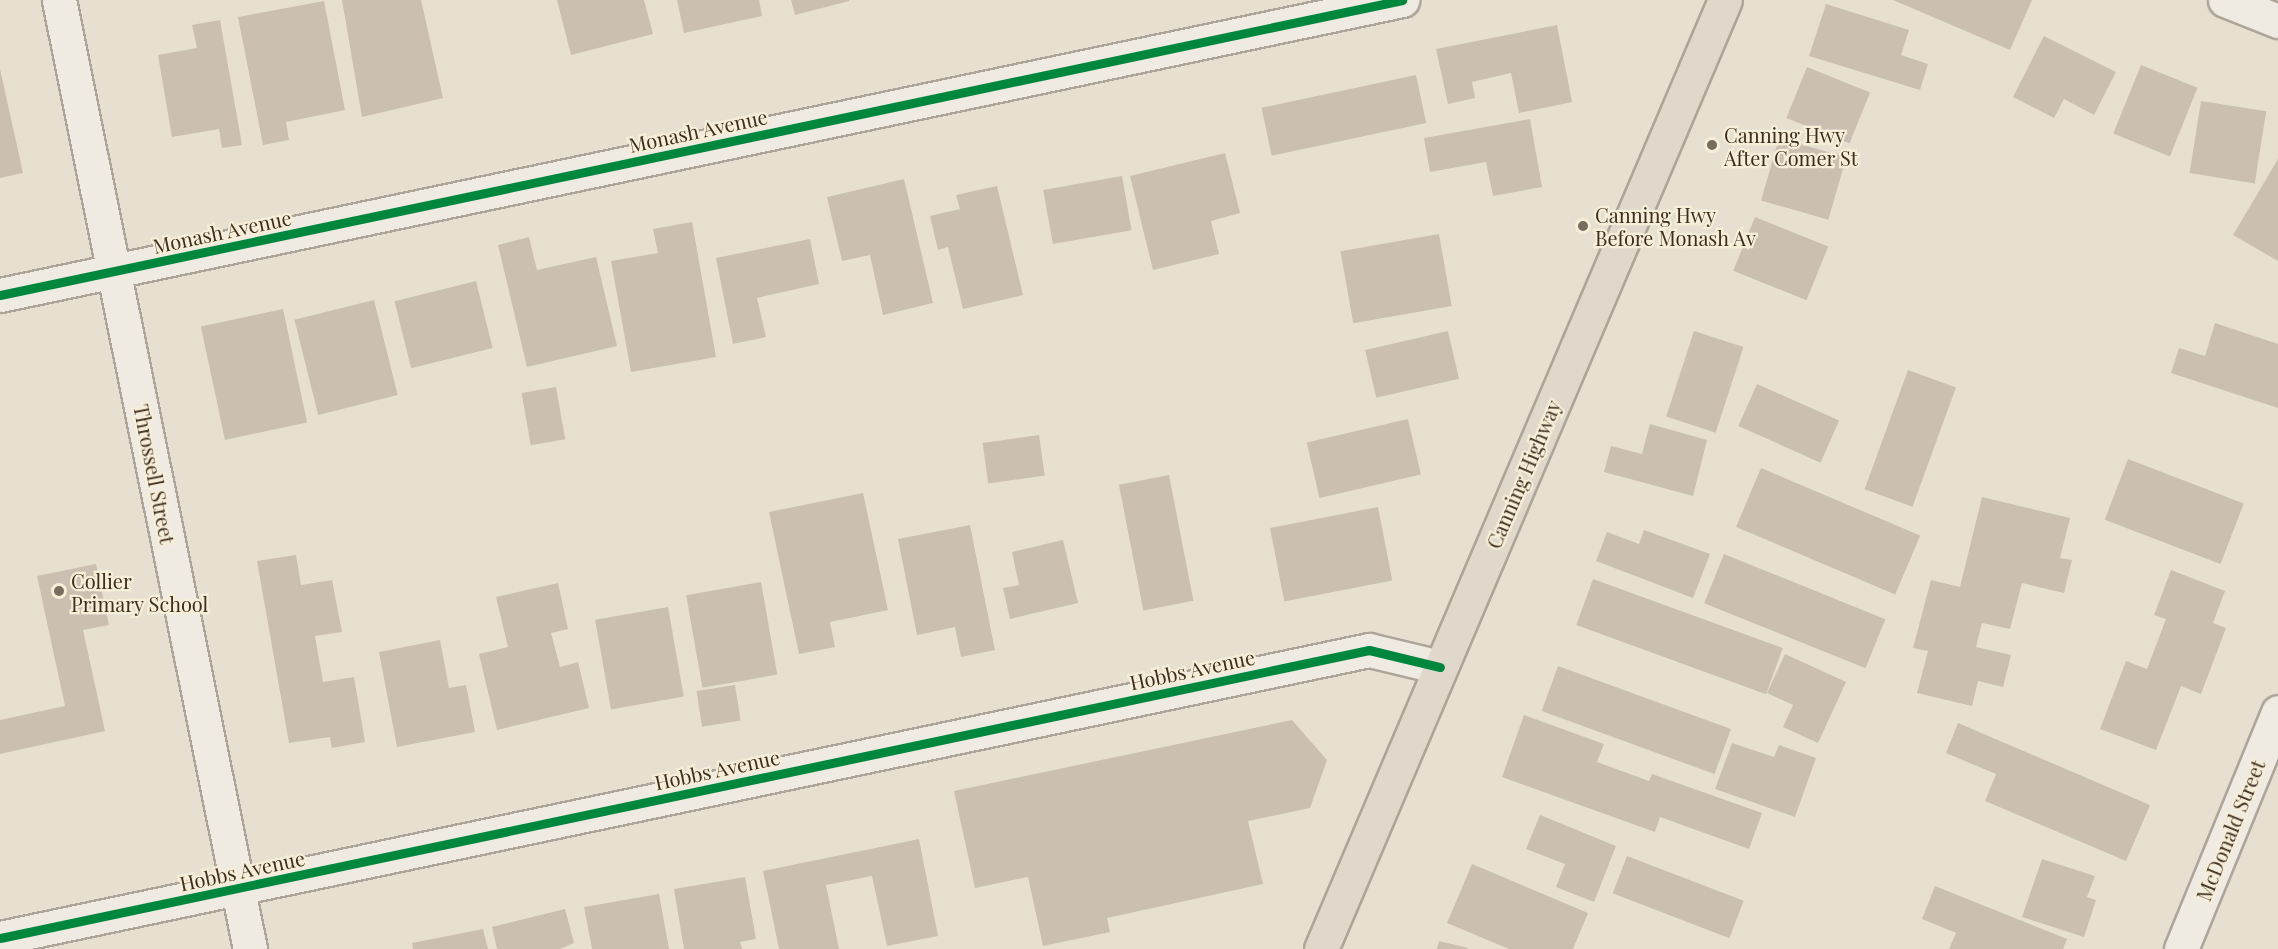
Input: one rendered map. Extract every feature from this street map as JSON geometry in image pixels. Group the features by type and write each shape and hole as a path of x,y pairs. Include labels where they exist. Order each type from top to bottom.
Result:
{"highway":[{"name":"Canning Highway","path":"1321,949 1725,0"}],"street":[{"name":"Throssell Street","path":"59,0 115,272 236,890 250,949"},
{"name":"Monash Avenue","path":"0,295 1402,0"},
{"path":"2225,0 2278,21"},
{"name":"Hobbs Avenue","path":"0,938 1369,650 1440,667"},
{"name":"McDonald Street","path":"2181,949 2278,712"}],"building":[{"path":"342,0 421,0 443,98 362,117"},
{"path":"557,0 644,0 653,34 571,55"},
{"path":"677,0 759,0 762,16 684,33"},
{"path":"791,0 849,0 849,1 795,15"},
{"path":"1893,0 2032,0 2010,50"},
{"path":"324,1 345,110 286,122 289,140 263,145 238,17"},
{"path":"1826,4 1909,30 1901,55 1928,64 1920,90 1809,56"},
{"path":"220,20 242,145 222,148 219,129 172,137 158,55 197,48 192,25"},
{"path":"1557,25 1572,102 1519,113 1511,73 1472,82 1475,98 1448,104 1436,49"},
{"path":"2044,36 2116,72 2094,115 2064,99 2054,118 2013,97"},
{"path":"2141,65 2198,88 2170,156 2113,134"},
{"path":"1807,67 1870,92 1849,143 1786,118"},
{"path":"0,69 23,173 0,178"},
{"path":"1416,75 1426,123 1272,156 1261,108"},
{"path":"2201,101 2266,111 2255,183 2190,173"},
{"path":"1530,119 1542,187 1493,196 1486,162 1430,172 1424,138"},
{"path":"1779,138 1846,157 1828,220 1761,200"},
{"path":"1225,153 1240,213 1211,221 1219,254 1153,270 1130,176"},
{"path":"2278,159 2278,261 2233,235"},
{"path":"1122,176 1132,230 1053,244 1043,190"},
{"path":"904,179 933,303 883,315 870,255 842,261 827,197"},
{"path":"997,186 1023,295 963,309 948,247 938,250 930,216 960,209 956,195"},
{"path":"1755,217 1828,247 1807,300 1733,271"},
{"path":"692,222 716,357 631,372 611,261 658,253 653,229"},
{"path":"1439,234 1452,306 1353,323 1341,251"},
{"path":"529,237 537,270 596,257 617,346 527,367 498,245"},
{"path":"810,239 819,284 757,298 766,337 733,344 716,258"},
{"path":"476,281 493,348 411,368 394,301"},
{"path":"374,300 398,395 318,415 294,320"},
{"path":"283,309 307,422 225,440 201,326"},
{"path":"2215,323 2278,344 2278,408 2171,373 2179,348 2205,356"},
{"path":"1448,331 1459,379 1376,398 1365,350"},
{"path":"1694,331 1743,347 1716,433 1666,417"},
{"path":"1908,370 1956,387 1912,507 1865,489"},
{"path":"1757,384 1839,421 1821,463 1738,426"},
{"path":"556,387 565,439 531,445 522,393"},
{"path":"1408,419 1421,475 1319,498 1307,442"},
{"path":"1650,424 1707,440 1693,496 1604,472 1611,446 1642,454"},
{"path":"1039,435 1045,476 988,484 983,443"},
{"path":"2128,459 2244,503 2220,564 2105,520"},
{"path":"1761,468 1920,536 1895,595 1736,527"},
{"path":"1169,475 1193,601 1143,610 1119,485"},
{"path":"863,493 888,610 830,622 835,647 799,654 769,512"},
{"path":"1982,497 2070,518 2060,558 2072,560 2064,593 2022,583 2010,629 1982,623 1976,647 2011,655 2003,687 1978,681 1972,706 1917,693 1928,651 1913,648 1931,580 1960,587"},
{"path":"1378,507 1392,581 1284,602 1270,528"},
{"path":"970,525 995,650 961,657 955,627 917,635 898,539"},
{"path":"1644,530 1710,554 1693,598 1596,561 1607,532 1639,544"},
{"path":"1063,540 1078,603 1010,619 1003,588 1019,585 1012,552"},
{"path":"1724,554 1885,619 1865,668 1704,603"},
{"path":"296,555 301,585 332,580 342,632 315,636 323,682 354,677 365,742 332,748 330,737 289,743 257,561"},
{"path":"96,564 109,625 83,630 105,731 0,754 0,720 65,706 37,576"},
{"path":"2171,570 2225,591 2213,623 2226,628 2201,694 2181,686 2156,750 2100,729 2126,661 2147,669 2166,619 2154,615"},
{"path":"1593,579 1783,648 1766,694 1576,625"},
{"path":"761,582 777,675 702,688 686,595"},
{"path":"558,583 568,629 551,633 560,667 578,662 589,708 497,730 479,654 508,647 496,597"},
{"path":"668,607 684,697 611,709 595,620"},
{"path":"440,640 449,688 466,685 475,732 397,747 379,652"},
{"path":"1785,654 1846,682 1818,743 1783,727 1793,705 1767,693"},
{"path":"1558,666 1731,729 1714,774 1542,711"},
{"path":"735,685 741,721 702,727 696,691"},
{"path":"1524,715 1604,744 1597,762 1649,781 1652,774 1762,813 1749,849 1660,817 1655,832 1502,777"},
{"path":"1292,720 1327,760 1310,808 1248,821 1263,884 1107,918 1110,932 1043,946 1028,877 975,888 954,791"},
{"path":"1958,723 2150,805 2126,861 1985,801 1996,774 1946,753"},
{"path":"1732,743 1774,757 1779,745 1816,758 1795,817 1715,789"},
{"path":"1540,815 1616,846 1594,902 1556,887 1565,864 1526,849"},
{"path":"919,839 938,936 887,946 872,876 826,885 839,949 779,949 763,871"},
{"path":"1627,856 1744,901 1729,938 1613,893"},
{"path":"2042,859 2095,876 2087,897 2096,900 2084,937 2022,917"},
{"path":"1472,864 1588,913 1573,949 1509,949 1447,923"},
{"path":"745,877 756,939 740,942 742,949 684,949 674,889"},
{"path":"1935,886 2067,939 2063,949 1949,949 1956,933 1922,919"},
{"path":"659,894 669,949 592,949 584,907"},
{"path":"565,909 574,943 560,949 497,949 492,927"},
{"path":"483,929 488,949 413,949 412,943"},
{"path":"1439,941 1468,948 1437,949"}],"cycle path":[{"path":"0,295 1402,0"},
{"path":"0,938 1369,650 1440,667"}],"place":[{"name":"Canning Hwy After Comer St","path":"1712,145"},
{"name":"Canning Hwy Before Monash Av","path":"1583,226"},
{"name":"Collier Primary School","path":"59,591"}]}
